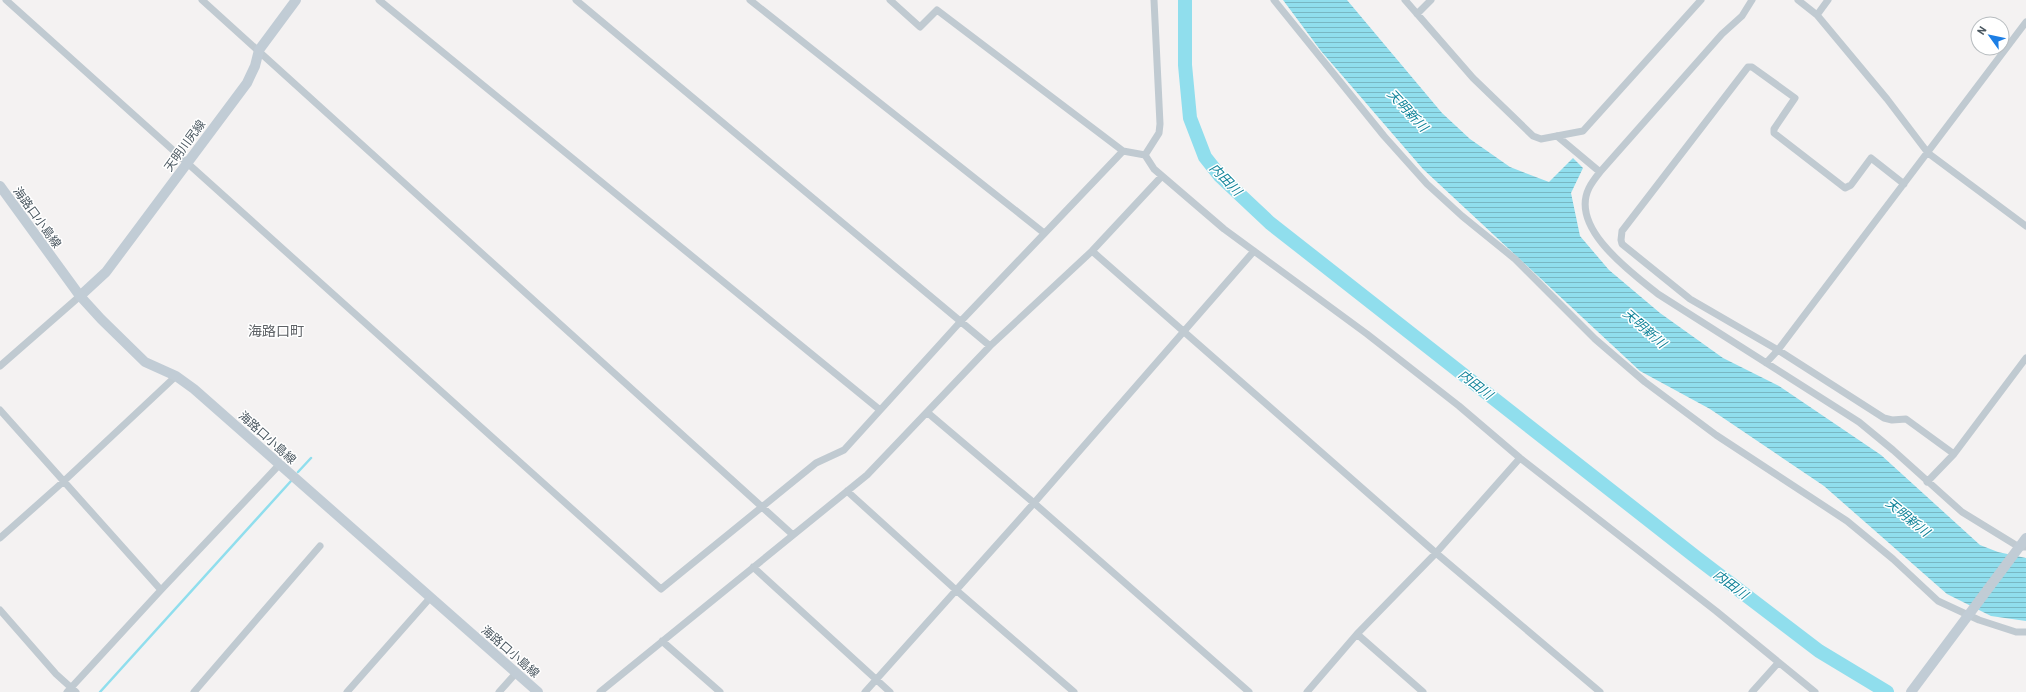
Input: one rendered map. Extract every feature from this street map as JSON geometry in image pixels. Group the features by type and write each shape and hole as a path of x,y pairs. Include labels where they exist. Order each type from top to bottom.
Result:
{"main road":[{"name":"天明川尻線","path":"80,296 106,272 247,83 255,66 259,50 296,0"},
{"name":"海路口小島線","path":"0,186 80,296 136,354 145,362 176,376 194,389 538,692"},
{"path":"1913,692 1968,616 2023,547 2026,538"}],"street":[{"path":"6,0 661,589 816,463 844,450 960,321 1123,152"},
{"path":"202,0 793,535"},
{"path":"379,0 880,410"},
{"path":"576,0 990,346"},
{"path":"750,0 1044,233"},
{"path":"890,0 920,27 936,10 1123,152 1144,155 1154,169 1224,229 1367,334 1458,406 1520,458 1716,611 1815,692"},
{"path":"1144,155 1159,133 1160,124 1154,0"},
{"path":"1274,0 1384,136 1427,184 1462,216 1515,259 1595,339 1645,382 1716,434 1847,521 1893,559 1938,601 1968,616 2016,632 2026,632"},
{"path":"1405,0 1473,78 1533,136 1541,139 1583,131 1701,0"},
{"path":"1417,14 1431,0"},
{"path":"1752,0 1742,16 1722,34 1600,172 1588,188 1586,204 1589,223 1610,254 1627,270 1658,294 1858,422 1893,450 1926,482 1962,512 2023,547"},
{"path":"1798,0 1817,15 1887,99 1928,152 2026,226"},
{"path":"1817,15 1828,0"},
{"path":"1766,363 1778,350 2026,22"},
{"path":"1904,184 1871,158 1851,185 1845,188 1774,133 1774,129 1795,98 1752,67 1746,69 1622,232 1621,240 1622,244 1690,299 1778,350 1888,420 1906,419 1954,454"},
{"path":"1558,136 1600,172"},
{"path":"600,692 867,475 928,413 990,346 1092,250 1162,176"},
{"path":"1092,250 1436,553 1600,692"},
{"path":"865,692 1034,503 1254,251"},
{"path":"0,366 80,296"},
{"path":"1926,482 1954,454 2026,358"},
{"path":"0,538 64,481 176,376"},
{"path":"0,410 161,590"},
{"path":"928,413 1034,503 1249,692"},
{"path":"1307,692 1357,634 1436,553 1520,458"},
{"path":"0,610 71,691 161,590 280,465"},
{"path":"847,491 956,590 1074,692"},
{"path":"194,692 320,546"},
{"path":"752,568 858,661 890,692"},
{"path":"347,692 430,598"},
{"path":"1357,634 1423,692"},
{"path":"662,641 720,692"},
{"path":"1752,692 1778,663"},
{"path":"499,692 516,673"}],"water":[{"name":"天明新川","path":"1283,0 1347,0 1442,113 1470,139 1510,167 1549,182 1573,158 1583,168 1571,193 1580,236 1609,270 1660,313 1723,358 1779,386 1881,455 1980,545 1998,552 2026,558 2026,621 1991,616 1947,594 1824,486 1710,409 1640,371 1423,169 1321,51"}],"waterway":[{"name":"内田川","path":"1185,0 1185,65 1190,118 1205,157 1220,176 1270,223 1697,558 1819,651 1887,692"},
{"path":"298,472 311,458"},
{"path":"100,692 291,481"}],"district":[{"name":"海路口町","path":"276,330"}]}
